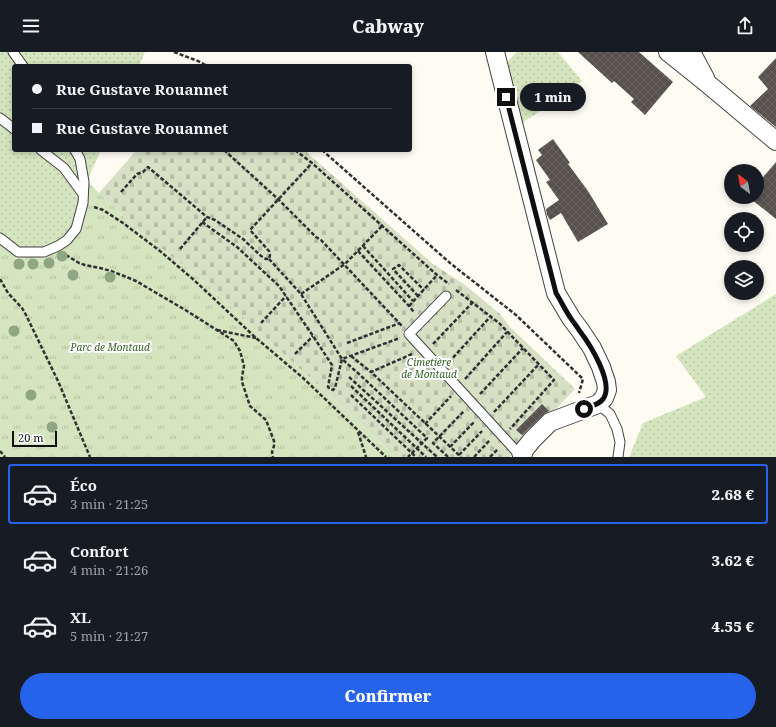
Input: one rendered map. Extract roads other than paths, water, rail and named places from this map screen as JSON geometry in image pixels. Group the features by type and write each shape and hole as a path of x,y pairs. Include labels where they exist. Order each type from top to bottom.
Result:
{"street":[{"path":"495,52 556,293 592,348 601,367 607,390 604,398 598,404 550,422 532,440 524,450 522,457"},
{"path":"668,52 776,141"},
{"path":"691,52 708,84"}],"lane":[{"path":"13,52 22,64"},
{"path":"0,118 12,127"},
{"path":"44,152 64,168 83,198"},
{"path":"0,238 18,252 44,252 67,240 76,229 83,198 84,182 80,159 76,152"},
{"path":"446,296 410,334 516,451 518,457"},
{"path":"598,404 610,414 617,429 620,442 618,457"}],"park label":[{"name":"Parc de Montaud","path":"110,347"},
{"name":"Cimetière de Montaud","path":"429,368"}]}
